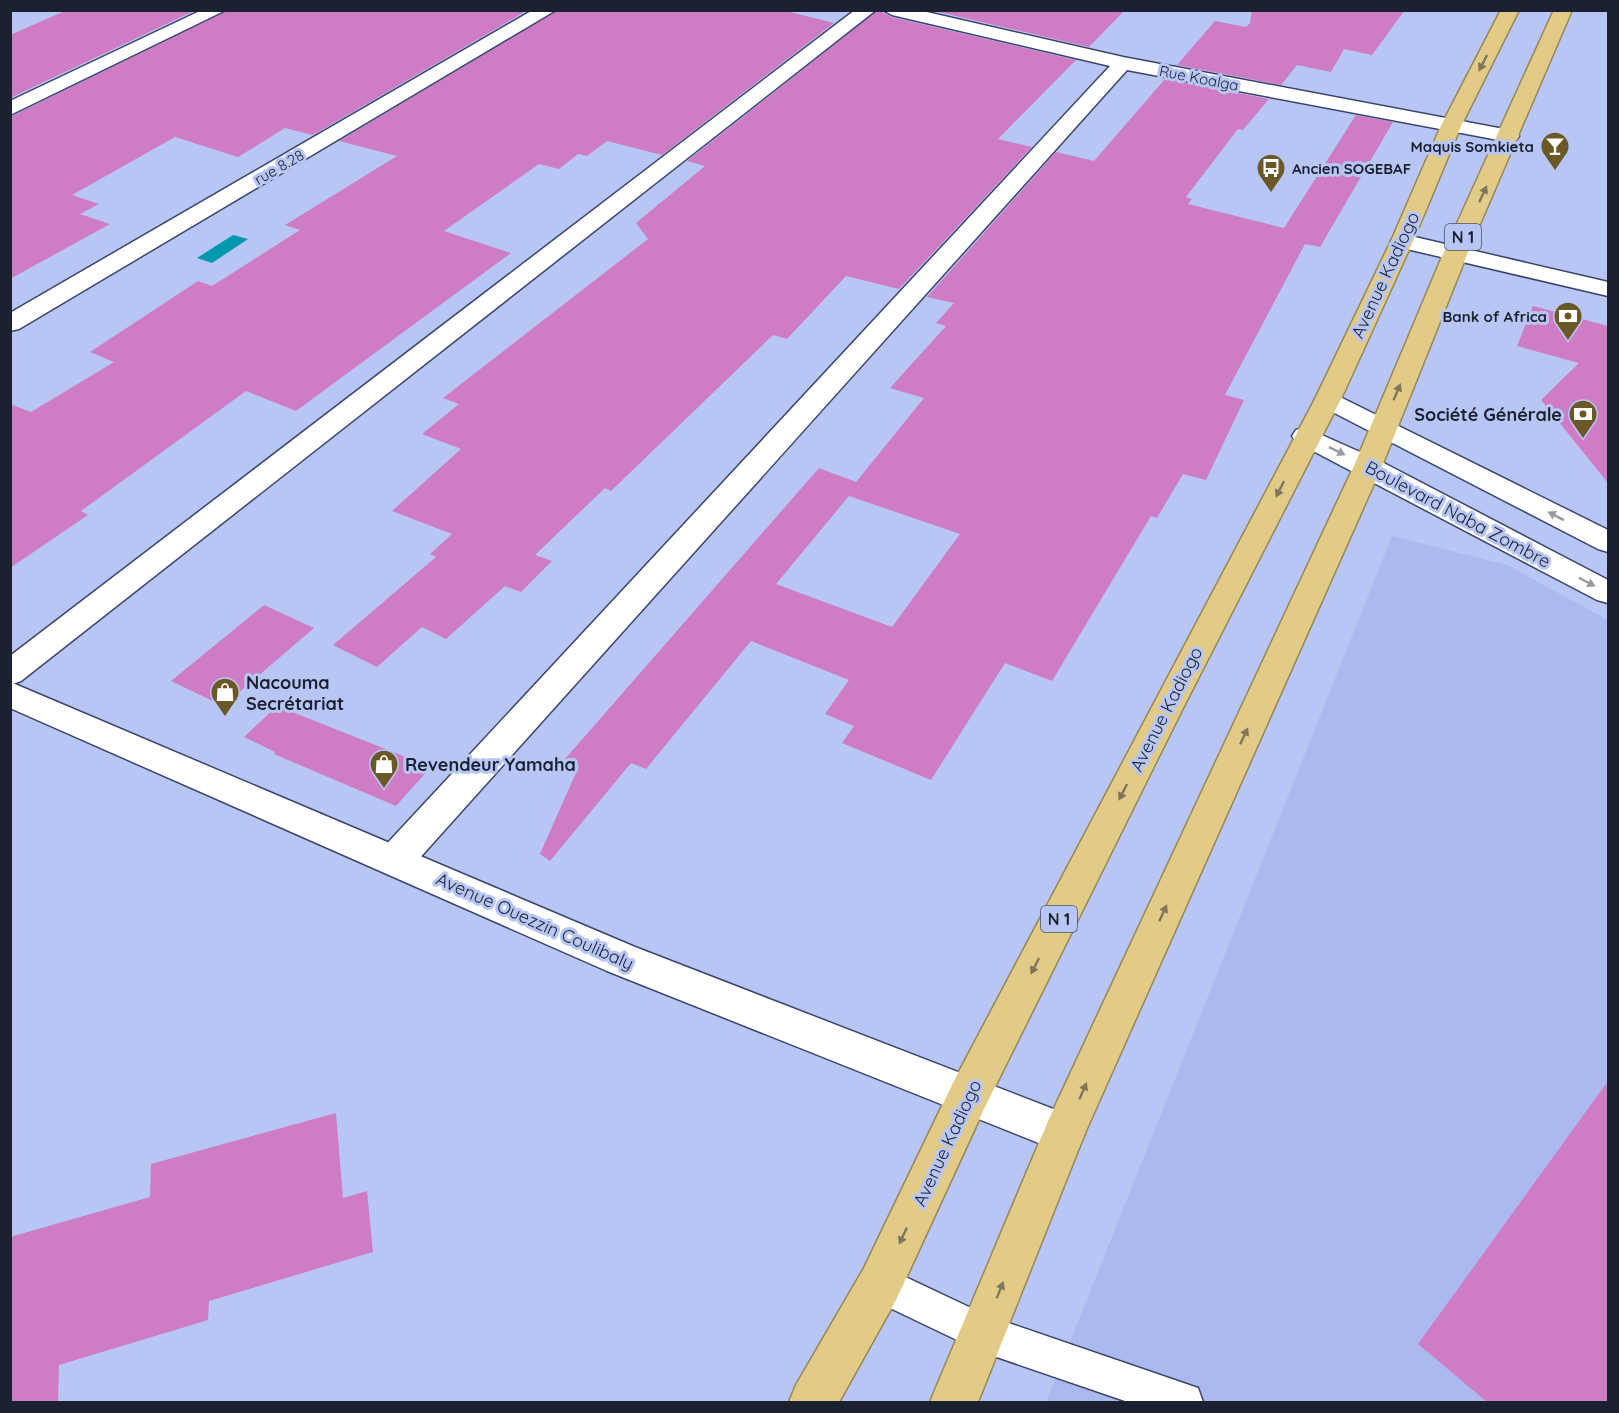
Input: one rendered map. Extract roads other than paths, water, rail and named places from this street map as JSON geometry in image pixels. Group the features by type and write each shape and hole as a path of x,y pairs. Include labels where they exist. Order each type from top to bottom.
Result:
{"highway":[{"name":"Avenue Kadiogo","path":"813,1402 880,1284 968,1097 1306,436 1328,399 1402,241 1451,126 1510,10"},
{"name":"N 1","path":"954,1402 1065,1133 1368,466 1382,427 1456,252 1563,10"}],"street":[{"path":"10,109 217,10"},
{"name":"rue 8.28","path":"10,324 547,10"},
{"path":"10,673 867,10"},
{"name":"Rue Koalga","path":"892,10 1123,63 1509,136"},
{"path":"395,860 1123,63"},
{"path":"1402,241 1608,290"},
{"path":"1328,399 1608,542"},
{"name":"Boulevard Naba Zombre","path":"1306,436 1368,466 1608,593"},
{"name":"Avenue Ouezzin Coulibaly","path":"10,694 621,959 892,1064 968,1097 1065,1133"}],"lane":[{"path":"880,1284 982,1333 1184,1402"}],"place":[{"name":"Maquis Somkieta","path":"1555,172"},
{"name":"Ancien SOGEBAF","path":"1271,194"},
{"name":"Bank of Africa","path":"1568,342"},
{"name":"Société Générale","path":"1583,440"},
{"name":"Nacouma Secrétariat","path":"225,718"},
{"name":"Revendeur Yamaha","path":"384,790"}]}
